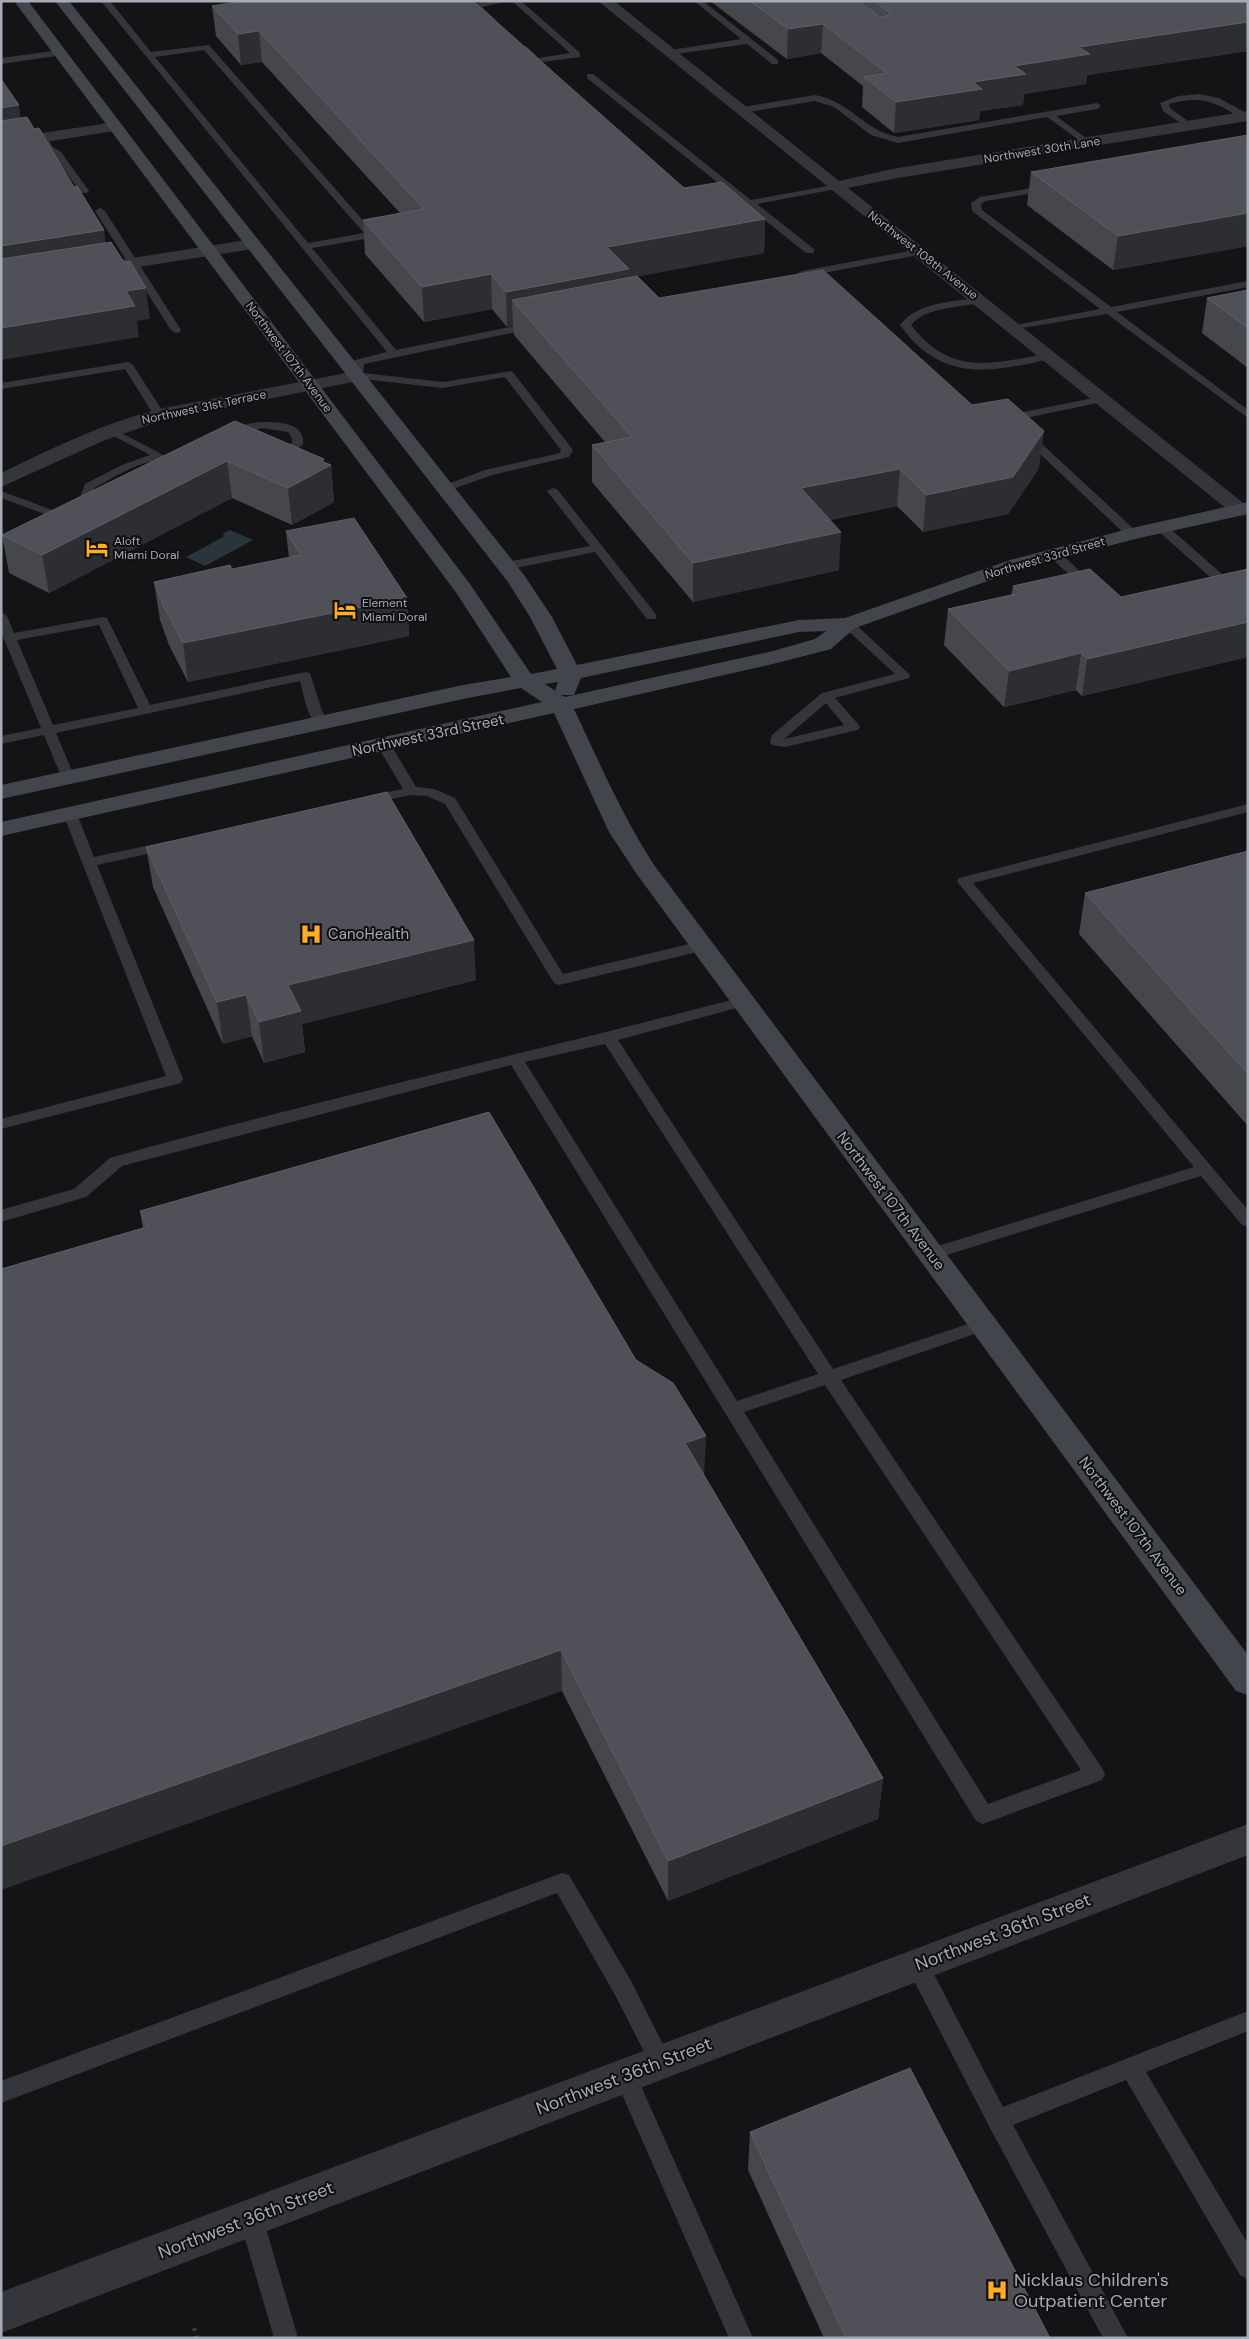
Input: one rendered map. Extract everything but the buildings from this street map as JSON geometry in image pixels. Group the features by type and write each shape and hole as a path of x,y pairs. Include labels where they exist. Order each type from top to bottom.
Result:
{"main road":[{"name":"Northwest 107th Avenue","path":"21,1 474,603 524,682 561,705 621,832 743,1002 1248,1681"},
{"path":"62,1 446,488 534,604 571,674 561,705"},
{"path":"116,127 156,121"},
{"name":"Northwest 33rd Street","path":"1,792 463,692 571,674 799,626 848,624 997,570 1053,553 1244,509"},
{"name":"Northwest 33rd Street","path":"1,829 812,648 823,644 848,624"}],"street":[{"name":"Northwest 108th Avenue","path":"605,1 1102,399 1244,509"},
{"name":"Northwest 30th Lane","path":"836,186 892,174 1247,116"},
{"path":"1,144 116,127"},
{"path":"77,272 253,244"},
{"name":"Northwest 31st Terrace","path":"1,481 110,430 159,415 357,376"},
{"name":"Northwest 36th Street","path":"1,2313 1248,1839"}],"lane":[{"path":"105,1 394,354"},
{"path":"496,24 476,5 504,1"},
{"path":"516,1 577,55 538,61 517,42"},
{"path":"698,1 776,62"},
{"path":"671,53 748,41"},
{"path":"149,56 206,47 371,235 306,246"},
{"path":"1,61 60,53"},
{"path":"590,76 810,251"},
{"path":"1189,126 1166,110 1164,103 1197,95 1213,97 1247,116"},
{"path":"742,110 815,98 826,99 835,103 875,135 885,139 898,140 1097,106"},
{"path":"1048,114 1087,143"},
{"path":"43,138 49,149 58,154 84,191"},
{"path":"748,202 836,186"},
{"path":"1061,186 983,199 976,203 976,211 1248,414"},
{"path":"100,211 176,330"},
{"path":"794,276 920,252"},
{"path":"1014,328 1248,284"},
{"path":"980,300 913,316 905,325 912,336 958,365 984,368 1049,356"},
{"path":"446,488 489,472 564,455 567,450 508,374 443,386 357,376 359,362 546,323"},
{"path":"1,386 128,365 159,415"},
{"path":"1102,399 1008,418 1132,534"},
{"path":"262,424 283,426 291,429 297,433 298,438 297,444 291,448 271,455 249,455 229,449 236,433 262,424"},
{"path":"110,430 160,456 173,467"},
{"path":"54,529 93,509 86,496 89,486 126,467 160,456"},
{"path":"553,491 651,616"},
{"path":"1,494 72,520"},
{"path":"1161,527 1227,585 1208,589"},
{"path":"506,566 598,548"},
{"path":"1053,553 1101,598"},
{"path":"1,616 68,778"},
{"path":"11,638 103,621 146,710"},
{"path":"827,696 853,727 785,743 777,742 777,738 827,696 904,675 848,624"},
{"path":"1,740 305,676 315,711 322,723"},
{"path":"384,745 411,791"},
{"path":"352,804 411,791 429,792 450,802 559,980 702,946"},
{"path":"1248,808 964,881 1248,1221"},
{"path":"1,1124 175,1079 70,814"},
{"path":"90,862 187,841"},
{"path":"1,1216 80,1193 116,1162 515,1059 609,1038 743,1002"},
{"path":"515,1059 983,1816 1095,1774 830,1377 609,1038"},
{"path":"931,1254 1204,1168"},
{"path":"733,1409 983,1324"},
{"path":"1,2092 562,1882 624,1988 661,2062"},
{"path":"918,1964 998,2120 1116,2338"},
{"path":"998,2120 1248,2022"},
{"path":"1130,2067 1248,2267"},
{"path":"625,2076 741,2338"},
{"path":"251,2218 286,2338"}],"path":[{"path":"194,2328 197,2338"}],"shaded area":[{"path":"230,530 253,540 205,566 186,557 225,536 222,534"}],"place":[{"name":"Aloft Miami Doral","path":"97,548"},
{"name":"Element Miami Doral","path":"345,610"},
{"name":"CanoHealth","path":"311,934"},
{"name":"Nicklaus Children's Outpatient Center","path":"997,2290"}]}
